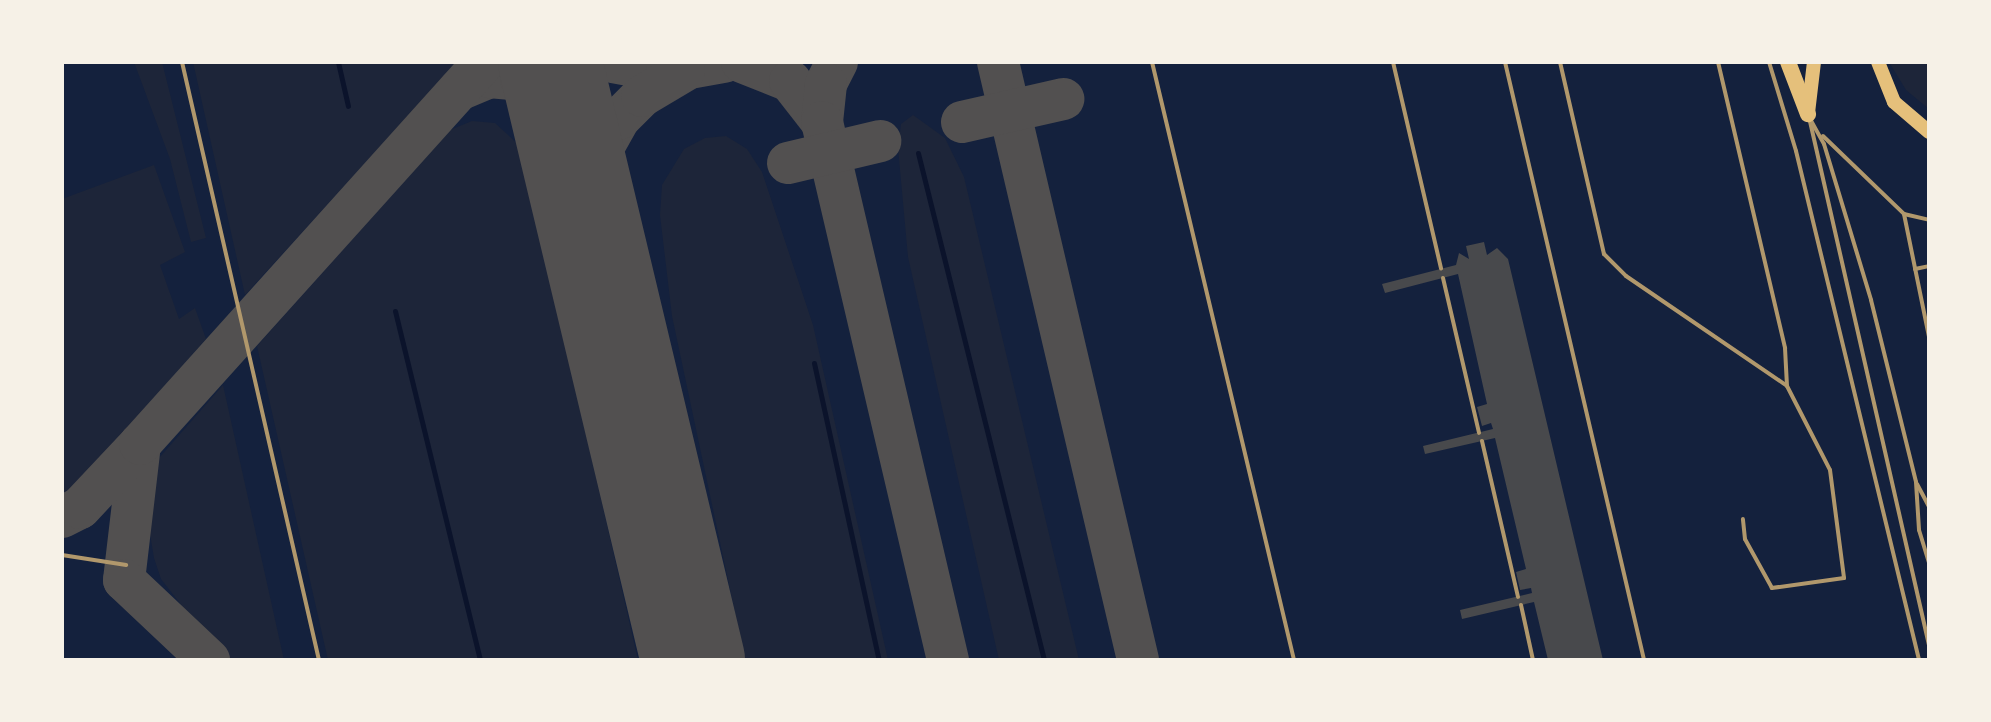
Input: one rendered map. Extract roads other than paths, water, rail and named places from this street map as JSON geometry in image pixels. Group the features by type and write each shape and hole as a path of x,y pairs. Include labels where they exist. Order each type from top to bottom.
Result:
{"highway":[{"path":"1788,62 1808,114"}],"main road":[{"path":"1808,114 1814,62"},
{"path":"1878,62 1894,102 1929,132"}],"lane":[{"path":"182,62 319,660"},
{"path":"1152,62 1294,660"},
{"path":"1393,62 1441,268"},
{"path":"1505,62 1644,660"},
{"path":"1560,62 1604,254 1616,268 1787,386"},
{"path":"1718,62 1785,348 1787,386 1830,470 1844,578 1772,588 1745,539 1743,519"},
{"path":"1769,62 1796,151 1919,660"},
{"path":"1808,114 1818,131 1871,300 1916,482 1919,530 1929,562"},
{"path":"1808,114 1816,167 1882,434 1929,645"},
{"path":"1818,131 1904,214 1929,220"},
{"path":"1904,214 1929,337"},
{"path":"1915,269 1929,266"},
{"path":"1443,278 1479,433"},
{"path":"1482,441 1518,597"},
{"path":"1916,482 1929,507"},
{"path":"62,555 126,565"},
{"path":"1521,605 1533,660"}],"waterway":[{"path":"338,62 348,106"},
{"path":"918,153 1044,660"},
{"path":"395,311 480,660"},
{"path":"814,363 879,660"}]}
